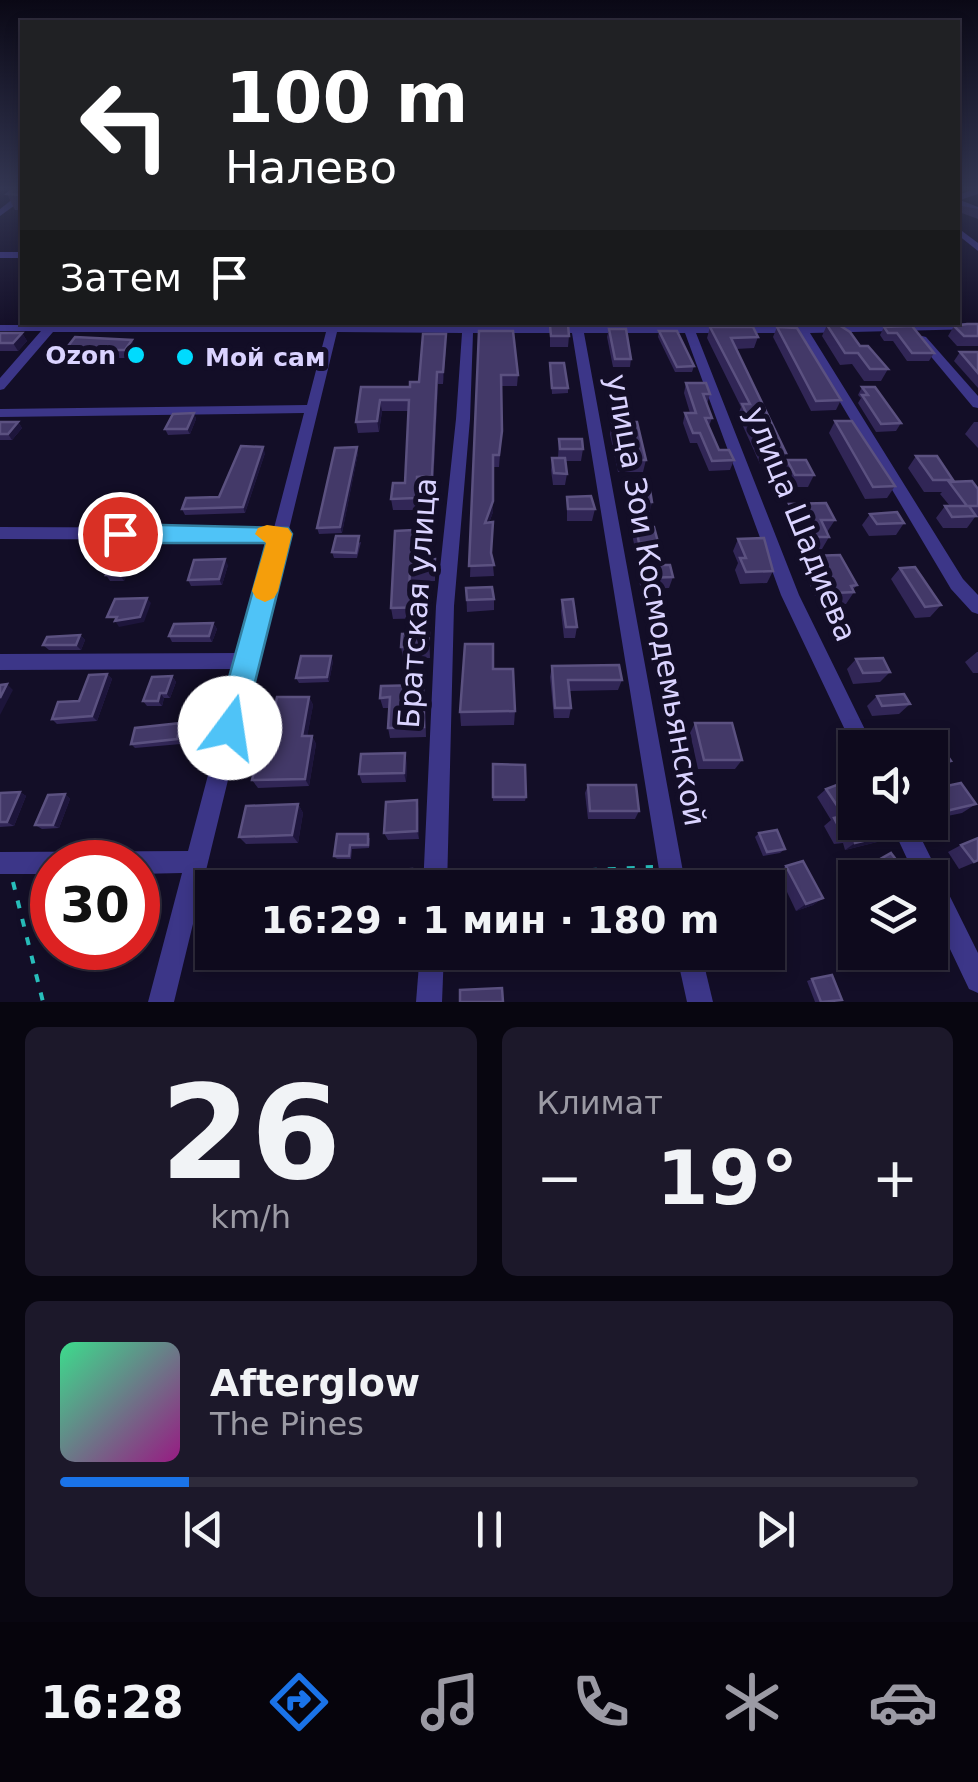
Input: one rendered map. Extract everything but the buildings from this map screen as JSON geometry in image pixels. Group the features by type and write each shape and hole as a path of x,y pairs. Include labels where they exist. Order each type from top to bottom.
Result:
{"street":[{"path":"0,386 53,326"},
{"path":"161,1002 333,326"},
{"name":"Братская улица","path":"436,870 444,606 463,419 467,326"},
{"name":"улица Зои Космодемьянской","path":"576,326 670,870"},
{"name":"улица Шадиева","path":"687,326 790,595 855,730"},
{"path":"800,326 957,584 978,606"},
{"path":"919,326 977,401"},
{"path":"0,328 978,326"},
{"path":"0,413 312,409"},
{"path":"0,533 280,534"},
{"path":"0,662 247,661"},
{"path":"4,862 197,862"},
{"path":"948,919 978,980"},
{"path":"430,1002 431,970"},
{"path":"692,970 700,1002"}],"path":[{"path":"4,862 43,1002"},
{"path":"614,870 669,866"}],"slow traffic":[{"path":"265,591 280,534 267,534"}],"place":[{"name":"Ozon","path":"136,355"},
{"name":"Мой сам","path":"185,357"}],"route":[{"path":"120,534 280,534 230,728"}]}
